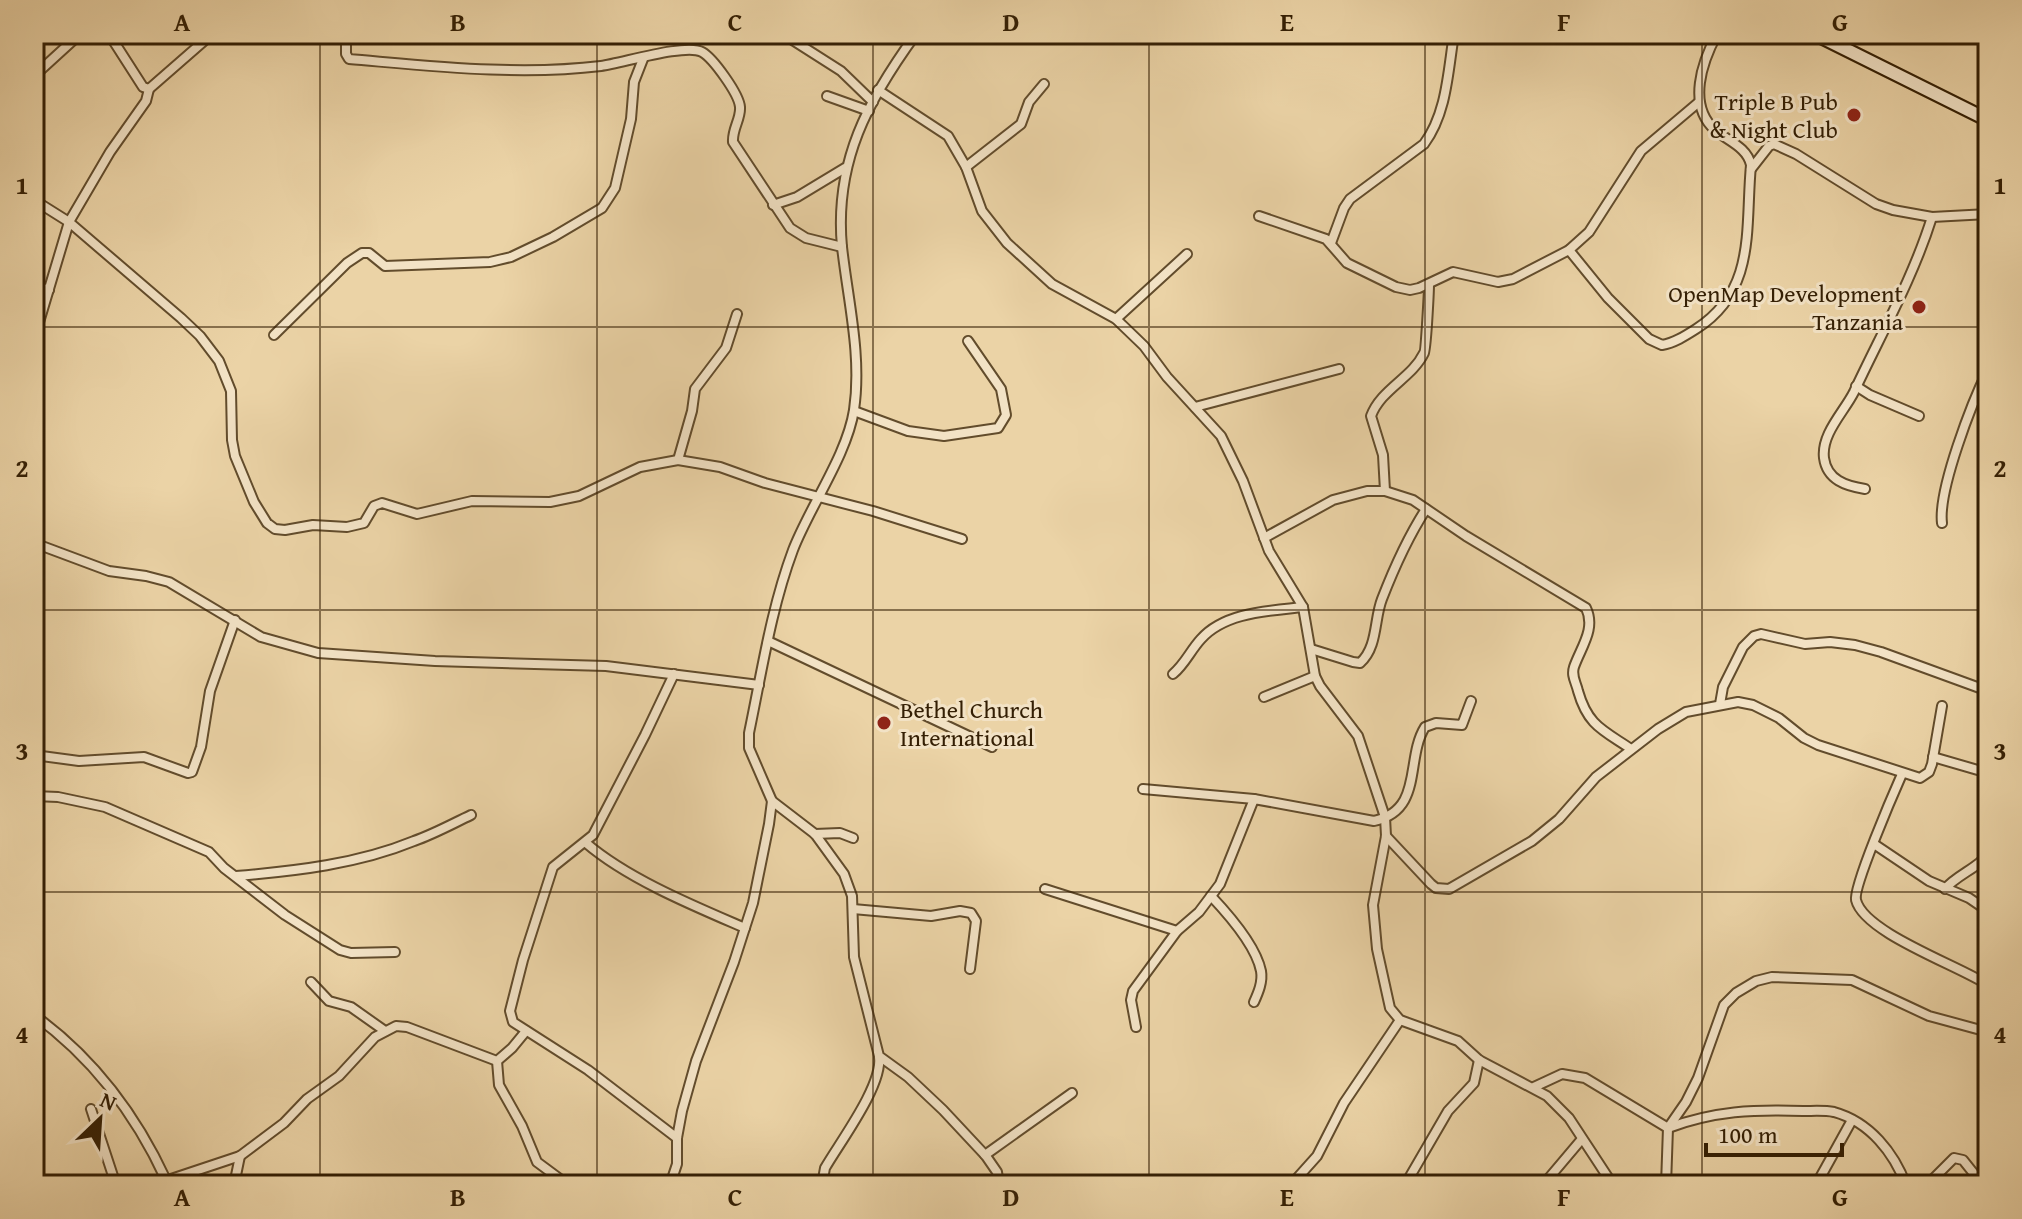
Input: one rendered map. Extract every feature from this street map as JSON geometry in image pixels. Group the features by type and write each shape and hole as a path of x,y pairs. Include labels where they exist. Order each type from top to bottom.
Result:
{"street":[{"path":"34,76 80,34"},
{"path":"109,34 143,87 149,89"},
{"path":"34,339 69,222 110,152 146,101 149,89 212,34"},
{"path":"346,34 349,59 532,71 573,69 692,49 708,56 730,85 739,104 733,142 781,218 798,234 842,247"},
{"path":"783,34 841,71 873,102"},
{"path":"827,1185 823,1179 825,1168 864,1105 877,1074 879,1056 854,957 852,896 844,874 815,834 772,801 749,748 749,733 775,602 793,550 840,452 854,411 856,375 853,329 842,247 845,168 878,90 916,34"},
{"path":"1331,243 1350,199 1424,144 1432,133 1445,93 1454,34"},
{"path":"1569,250 1608,298 1649,339 1662,345 1668,345 1708,322 1736,287 1745,258 1750,171 1747,153 1712,128 1699,102 1702,68 1717,34"},
{"path":"1815,34 1988,120"},
{"path":"274,335 347,263 362,253 369,253 385,266 490,262 525,251 602,208 615,188 631,119 634,82 643,59"},
{"path":"966,167 1021,124 1029,102 1044,84"},
{"path":"878,90 948,136 966,167 982,211 1007,243 1052,284 1116,319 1144,346 1167,377 1221,436 1243,481 1269,551 1303,607 1315,676 1358,736 1385,817 1386,836 1373,905 1390,1008 1400,1020 1458,1041 1479,1060 1534,1087 1558,1105 1613,1185"},
{"path":"827,96 869,111"},
{"path":"1259,216 1331,243 1347,263 1379,281 1410,290 1453,272 1498,282 1513,279 1569,250 1589,232 1641,151 1699,102"},
{"path":"1750,171 1769,146 1774,144 1796,154 1876,204 1932,217 1988,214"},
{"path":"773,205 797,197 845,168"},
{"path":"34,200 69,222 181,318 219,361 231,391 235,456 254,502 267,523 275,529 313,525 356,526 364,523 374,506 382,503 417,514 472,501 550,502 579,496 640,467 678,460 720,467 765,483 962,539"},
{"path":"1865,489 1846,486 1836,480 1829,471 1824,454 1836,419 1856,386 1911,275 1932,217"},
{"path":"1116,319 1187,254"},
{"path":"1385,491 1383,455 1371,416 1383,397 1416,365 1427,349 1429,284"},
{"path":"34,285 49,290"},
{"path":"678,460 695,389 726,348 737,314"},
{"path":"854,411 908,431 944,436 998,428 1006,415 1001,389 968,341"},
{"path":"1195,407 1339,369"},
{"path":"1942,523 1940,512 1945,487 1988,370"},
{"path":"1856,386 1919,416"},
{"path":"1264,538 1333,500 1367,491 1385,491 1413,500 1586,608 1590,619 1589,631 1573,675 1582,708 1597,726 1631,749"},
{"path":"1311,649 1353,662 1360,663 1365,659 1383,596 1426,509"},
{"path":"34,543 109,571 169,582 261,637 318,653 435,661 567,664 759,685"},
{"path":"1173,674 1186,663 1199,641 1226,620 1303,607"},
{"path":"34,755 79,761 144,757 192,772 201,747 210,691 235,620"},
{"path":"1720,704 1723,687 1743,647 1754,636 1761,634 1805,644 1830,642 1855,645 1942,673 1984,690 1988,697"},
{"path":"768,641 992,747"},
{"path":"674,674 593,835 553,867 510,1011 511,1020 588,1070 677,1138"},
{"path":"1264,697 1315,676"},
{"path":"1143,789 1254,799 1374,821 1394,813 1402,804 1425,727 1436,723 1462,725 1471,701"},
{"path":"1386,836 1431,884 1436,888 1449,889 1532,841 1559,819 1596,777 1686,712 1738,702 1753,705 1779,718 1818,745 1920,778 1929,772 1942,706"},
{"path":"1933,757 1988,773"},
{"path":"1902,774 1856,890 1856,900 1873,922 1913,947 1988,985"},
{"path":"34,796 58,797 105,807 209,852 285,915 340,950 351,953 395,952"},
{"path":"1136,1027 1131,1000 1133,991 1177,931 1220,884 1254,799"},
{"path":"670,1185 677,1164 677,1138 682,1111 696,1061 745,928 760,877 772,801"},
{"path":"235,876 297,871 371,855 413,842 471,815"},
{"path":"815,834 840,833 853,838"},
{"path":"1945,889 1953,879 1981,864 1985,858 1988,833"},
{"path":"586,843 684,902 745,928"},
{"path":"1874,844 1945,889 1969,898 1988,911"},
{"path":"1045,889 1177,931"},
{"path":"1211,896 1231,918 1261,971 1260,988 1254,1002"},
{"path":"853,909 931,916 960,911 971,913 976,921 970,969"},
{"path":"1666,1185 1668,1128 1698,1078 1724,1005 1756,981 1772,977 1852,980 1929,1016 1988,1032"},
{"path":"311,982 329,1001 351,1007 385,1031"},
{"path":"34,1015 96,1071 128,1111 143,1132 166,1180"},
{"path":"1291,1185 1317,1156 1344,1103 1400,1020"},
{"path":"153,1185 240,1156 339,1076 365,1046 396,1026 407,1027 497,1061 526,1031"},
{"path":"879,1056 933,1099 985,1155 997,1172 999,1185"},
{"path":"1405,1185 1448,1111 1474,1083 1479,1060"},
{"path":"497,1061 499,1085 522,1126 537,1162 568,1185"},
{"path":"1534,1087 1562,1074 1585,1078 1668,1128 1698,1118 1751,1109 1835,1112 1852,1120 1885,1146 1895,1159 1906,1185"},
{"path":"985,1155 1072,1093"},
{"path":"91,1109 116,1185"},
{"path":"1816,1185 1852,1120"},
{"path":"1543,1185 1581,1140"},
{"path":"234,1185 240,1156"},
{"path":"1927,1185 1954,1158 1963,1160 1983,1185"}],"place":[{"name":"Triple B Pub & Night Club","path":"1854,115"},
{"name":"OpenMap Development Tanzania","path":"1919,307"},
{"name":"Bethel Church International","path":"884,723"}]}
